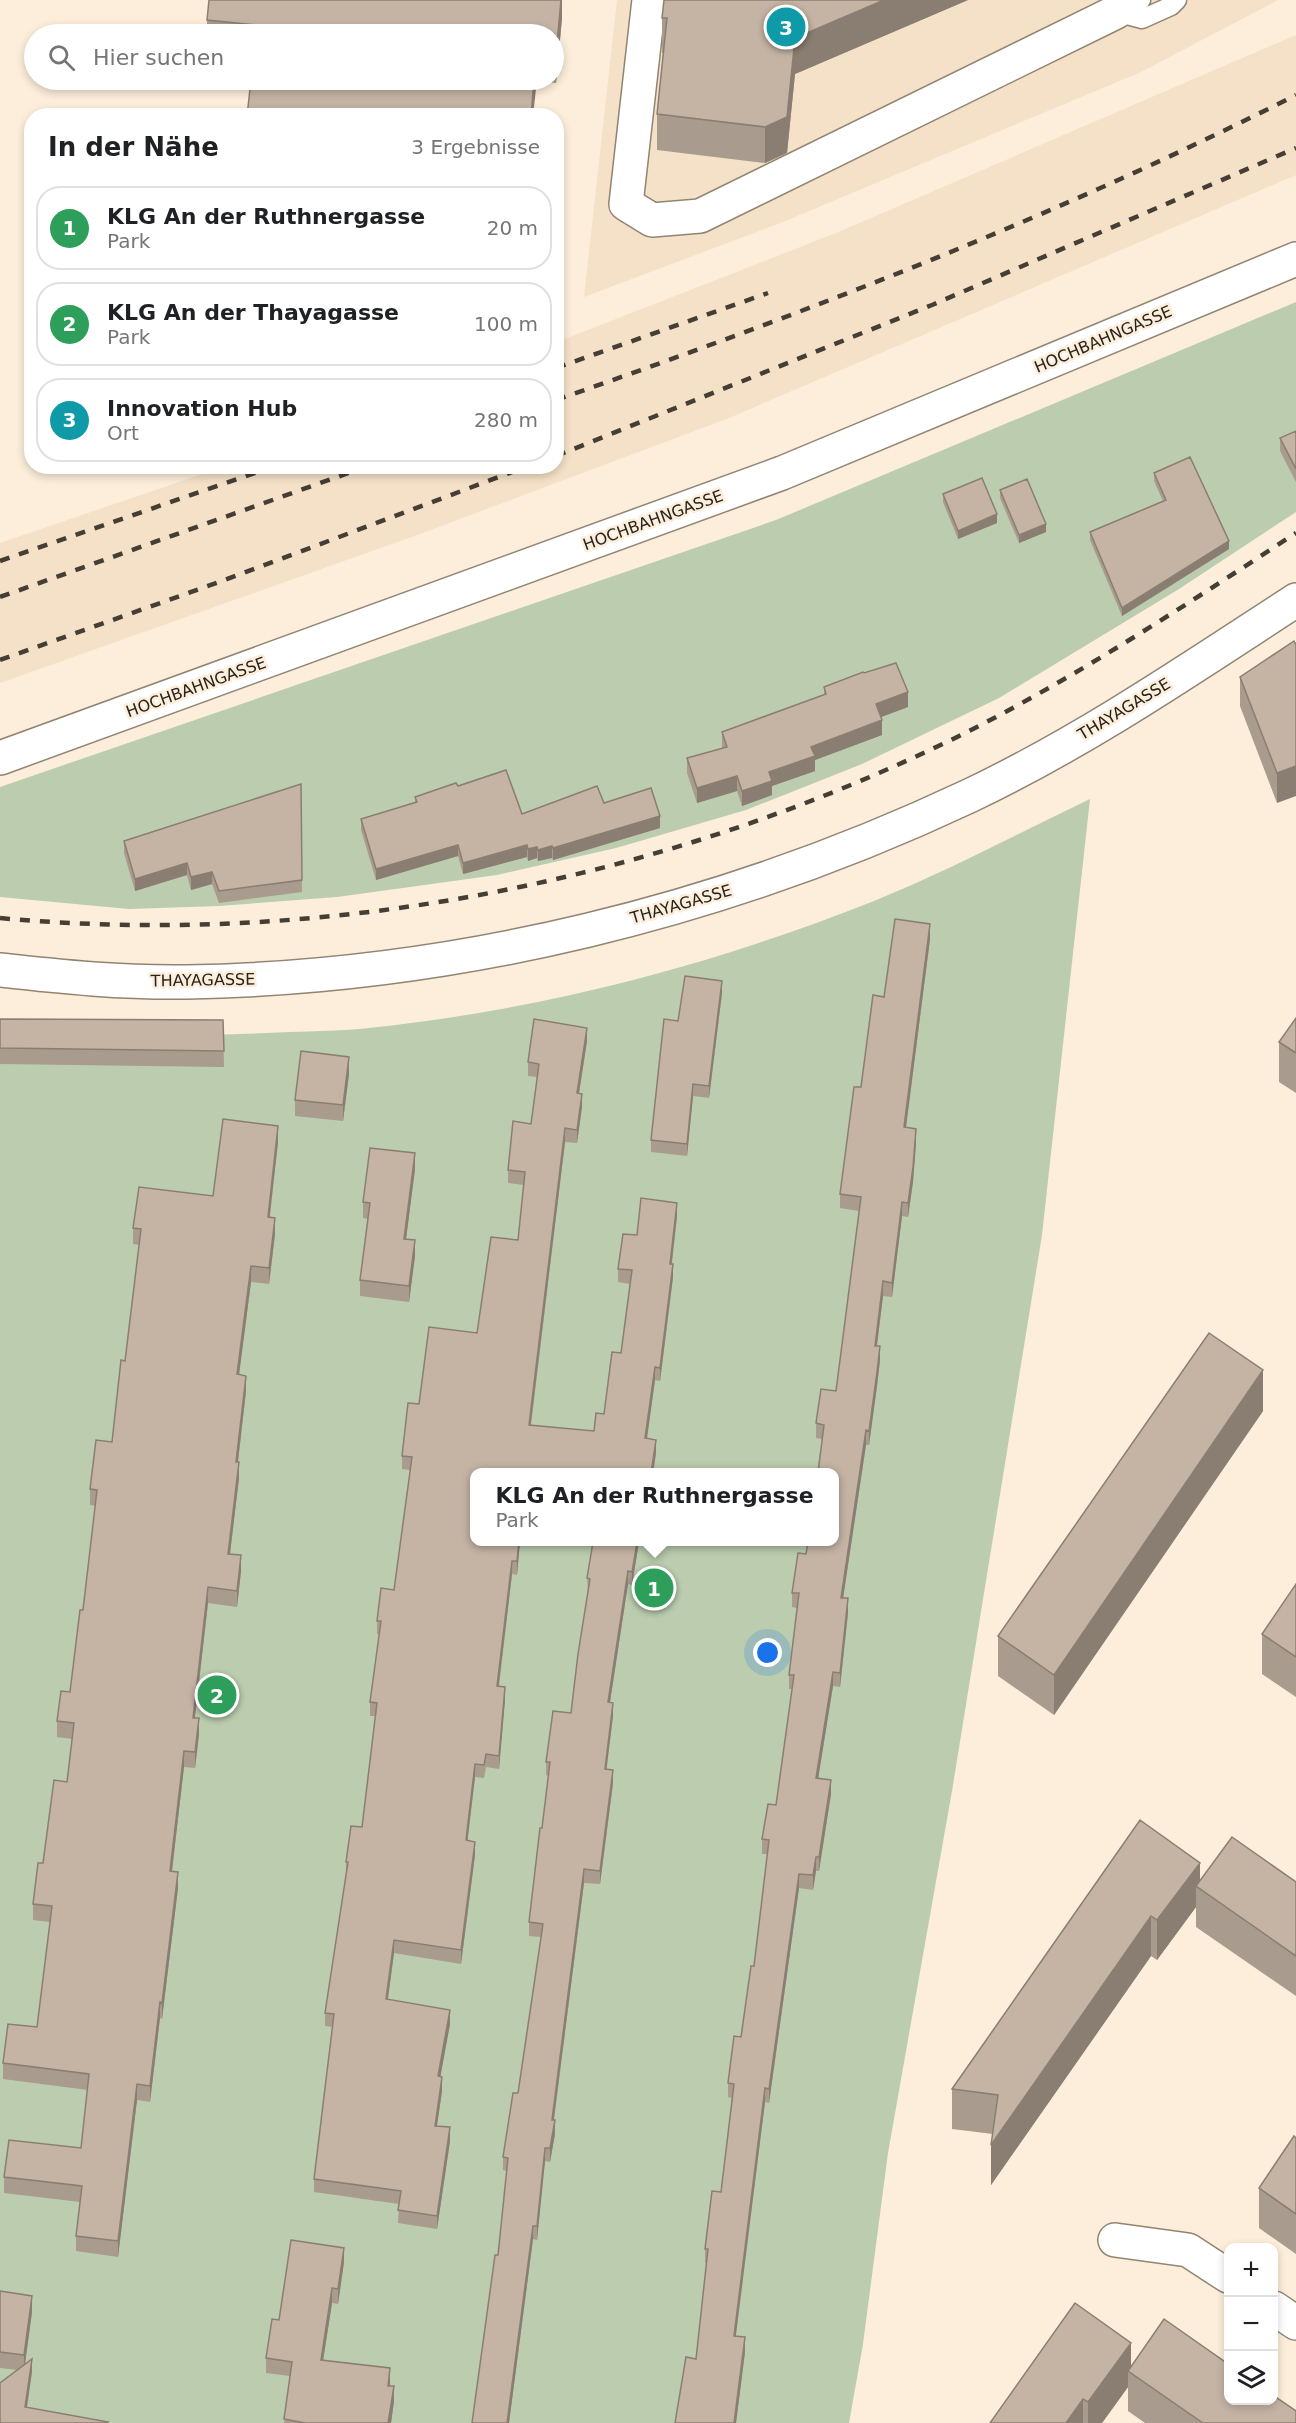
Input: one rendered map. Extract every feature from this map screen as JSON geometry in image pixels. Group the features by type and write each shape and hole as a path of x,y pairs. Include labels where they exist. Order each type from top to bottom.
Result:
{"street":[{"path":"648,0 626,204 652,220 700,216 1126,4"},
{"name":"HOCHBAHNGASSE","path":"0,758 782,473 1296,258"},
{"name":"THAYAGASSE","path":"0,970 114,981 186,982 273,978 368,969 443,959 552,939 686,904 798,867 971,795 1123,712 1296,600"},
{"path":"1115,2240 1188,2250 1224,2273"},
{"path":"1278,2311 1296,2323"}],"lane":[{"path":"1126,4 1142,19 1171,6 1177,0"}],"shaded area":[{"path":"617,0 1278,0 1141,72 778,224 584,297"},
{"path":"1296,35 1296,175 729,418 420,534 0,683 0,543 202,474 564,474 564,339 836,233"}],"green space":[{"path":"1296,302 1296,512 1179,589 999,698 862,764 746,810 616,848 497,875 337,897 219,906 129,909 0,897 0,787 776,520"},
{"path":"1090,799 1042,1235 952,1791 888,2153 863,2344 849,2423 0,2423 0,1035 254,1034 349,1030 498,1010 626,982 752,945 874,901 983,852"}],"building":[{"path":"209,0 561,0 559,24 246,24 207,20"},
{"path":"664,0 884,0 795,38 787,117 765,127 657,114 667,18 662,18"},
{"path":"250,90 533,90 532,108 248,108"},
{"path":"1296,431 1296,469 1280,438"},
{"path":"1190,457 1229,541 1122,608 1090,532 1166,500 1154,473"},
{"path":"982,478 997,514 958,531 943,494"},
{"path":"1027,479 1046,524 1019,535 1000,490"},
{"path":"1294,641 1296,645 1296,766 1277,773 1240,677"},
{"path":"896,663 908,692 876,704 882,720 811,747 815,756 769,772 772,781 742,791 737,776 697,788 687,758 727,747 722,732 826,694 824,687 863,672"},
{"path":"506,770 522,814 597,786 604,803 651,788 660,816 553,848 552,846 538,850 537,847 528,849 527,845 463,863 458,845 376,869 361,819 417,802 415,797 456,783 458,786"},
{"path":"301,784 302,880 219,891 212,872 191,877 187,863 135,879 124,841"},
{"path":"895,919 930,924 904,1127 916,1129 913,1167 908,1203 902,1202 892,1283 883,1281 875,1346 880,1346 877,1372 841,1598 848,1598 840,1673 833,1672 816,1778 831,1780 819,1857 816,1857 813,1875 799,1874 769,2089 765,2088 734,2336 745,2337 734,2423 675,2423 686,2357 696,2359 712,2191 721,2192 734,2084 728,2083 734,2036 741,2037 751,1966 754,1966 769,1840 762,1839 768,1804 776,1805 794,1675 789,1675 799,1593 792,1593 798,1553 806,1554 807,1546 839,1546 839,1468 819,1468 824,1425 816,1423 821,1389 836,1391 861,1197 840,1194 854,1087 861,1087 873,995 884,997"},
{"path":"685,976 722,981 709,1086 693,1084 687,1144 651,1140 664,1019 678,1021"},
{"path":"1296,1018 1296,1053 1279,1042"},
{"path":"0,1019 223,1020 224,1051 0,1048"},
{"path":"534,1019 587,1028 577,1093 582,1094 577,1130 565,1128 529,1425 594,1431 596,1413 604,1414 612,1352 621,1353 632,1270 618,1269 623,1234 637,1235 641,1198 677,1203 670,1264 673,1264 660,1368 655,1367 645,1438 656,1440 652,1468 470,1468 470,1546 519,1546 517,1561 512,1561 497,1686 505,1687 499,1756 486,1754 484,1765 475,1764 466,1840 475,1842 461,1950 394,1940 386,1999 450,2010 438,2076 442,2077 435,2126 450,2127 437,2216 398,2210 401,2191 314,2179 334,2014 325,2013 348,1862 346,1862 351,1826 362,1827 377,1703 370,1702 381,1621 377,1621 381,1588 394,1590 412,1457 402,1456 408,1403 419,1404 429,1327 477,1333 491,1237 518,1240 525,1172 508,1170 513,1121 531,1124 539,1064 528,1062"},
{"path":"301,1051 349,1057 343,1105 295,1100"},
{"path":"223,1119 278,1126 268,1217 275,1218 269,1268 251,1266 237,1374 246,1376 228,1554 241,1555 237,1591 208,1587 193,1718 199,1718 195,1752 184,1751 170,1871 178,1872 162,2003 160,2002 150,2086 137,2084 118,2241 76,2236 82,2186 4,2177 9,2140 81,2148 89,2074 3,2063 8,2024 37,2027 52,1906 33,1904 38,1863 43,1863 54,1780 67,1782 74,1723 57,1721 61,1691 70,1692 80,1610 83,1610 97,1490 90,1489 96,1440 112,1442 121,1360 125,1361 141,1229 133,1228 139,1187 213,1196"},
{"path":"370,1148 415,1153 404,1239 415,1240 409,1286 360,1280 370,1203 363,1202"},
{"path":"1209,1333 1263,1370 1054,1675 998,1636"},
{"path":"592,1546 636,1546 632,1572 628,1571 608,1702 613,1703 605,1769 613,1770 600,1871 584,1869 552,2120 555,2120 550,2148 545,2148 537,2226 533,2226 507,2423 472,2423 495,2255 498,2255 508,2158 503,2157 513,2093 518,2093 543,1924 529,1922 550,1762 546,1762 553,1711 571,1713 590,1579 587,1578"},
{"path":"1296,1584 1296,1657 1262,1634"},
{"path":"1140,1820 1200,1863 1157,1920 1151,1916 991,2145 998,2095 952,2089"},
{"path":"1232,1837 1296,1882 1296,1956 1196,1886"},
{"path":"1294,2136 1296,2138 1296,2214 1259,2188"},
{"path":"291,2240 344,2248 338,2289 332,2288 321,2360 390,2368 388,2386 394,2386 388,2423 305,2423 284,2419 292,2362 266,2358 272,2319 279,2320"},
{"path":"0,2291 32,2296 24,2355 0,2352"},
{"path":"1075,2303 1131,2343 1088,2402 1083,2399 1066,2423 990,2423"},
{"path":"1164,2319 1224,2361 1224,2405 1278,2405 1278,2399 1296,2411 1296,2423 1203,2423 1128,2371"},
{"path":"32,2359 25,2407 108,2422 0,2423 0,2383"}],"railway":[{"path":"564,397 839,297 931,260 1115,182 1296,95"},
{"path":"564,453 932,305 1296,148"},
{"path":"564,365 768,293"},
{"path":"0,561 252,474"},
{"path":"0,597 346,474"},
{"path":"0,660 222,581 507,474"},
{"path":"0,918 122,925 244,923 366,912 487,894 607,867 724,832 839,790 951,740 1083,668 1296,533"}],"place":[{"name":"Innovation Hub","path":"786,27"},
{"name":"KLG An der Ruthnergasse","path":"654,1588"},
{"name":"KLG An der Thayagasse","path":"217,1695"}]}
